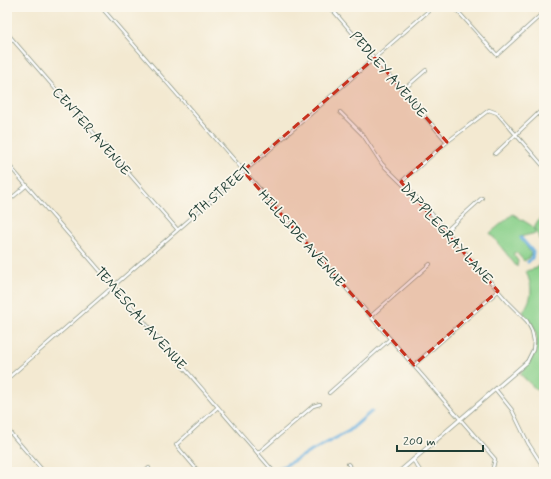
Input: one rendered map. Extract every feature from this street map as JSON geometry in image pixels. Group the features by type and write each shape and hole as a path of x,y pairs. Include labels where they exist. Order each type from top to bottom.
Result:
{"street":[{"name":"HILLSIDE AVENUE","path":"100,7 495,459 492,472"},
{"name":"PEDLEY AVENUE","path":"330,7 448,142"},
{"name":"5TH STREET","path":"7,379 432,7"},
{"path":"454,7 497,55 543,13 538,7"},
{"name":"CENTER AVENUE","path":"7,33 177,229"},
{"path":"403,90 426,70"},
{"path":"495,154 544,108"},
{"path":"401,182 489,110 497,113 544,166"},
{"name":"DAPPLEGRAY LANE","path":"340,112 363,135 376,156 425,206 498,291 527,321 532,331 534,341 533,350 526,362"},
{"name":"TEMESCAL AVENUE","path":"7,163 274,472"},
{"path":"7,202 27,185"},
{"path":"446,230 482,198"},
{"path":"371,316 430,264"},
{"path":"414,365 498,291"},
{"path":"329,393 390,339"},
{"path":"400,472 496,390 526,362"},
{"path":"496,390 512,410 528,443 544,468"},
{"path":"258,453 312,406 320,404"},
{"path":"199,472 176,445 218,407"},
{"path":"7,430 44,472"},
{"path":"413,460 421,472"},
{"path":"348,464 355,472"},
{"path":"145,472 149,468"}],"highlighted area":[{"path":"375,58 447,142 401,182 498,291 414,365 243,171"}],"green space":[{"path":"513,214 532,226 536,233 520,237 531,253 530,257 524,261 516,252 513,254 518,261 517,267 490,233"},
{"path":"542,215 544,215 541,225 544,232 544,250 535,228 535,225"},
{"path":"544,256 544,397 520,374 532,357 537,343 537,336 534,329 523,312 529,301 531,292 526,271 537,268"}],"waterway":[{"path":"521,238 533,252 532,258 528,262"},
{"path":"278,469 349,431 372,411"}]}
